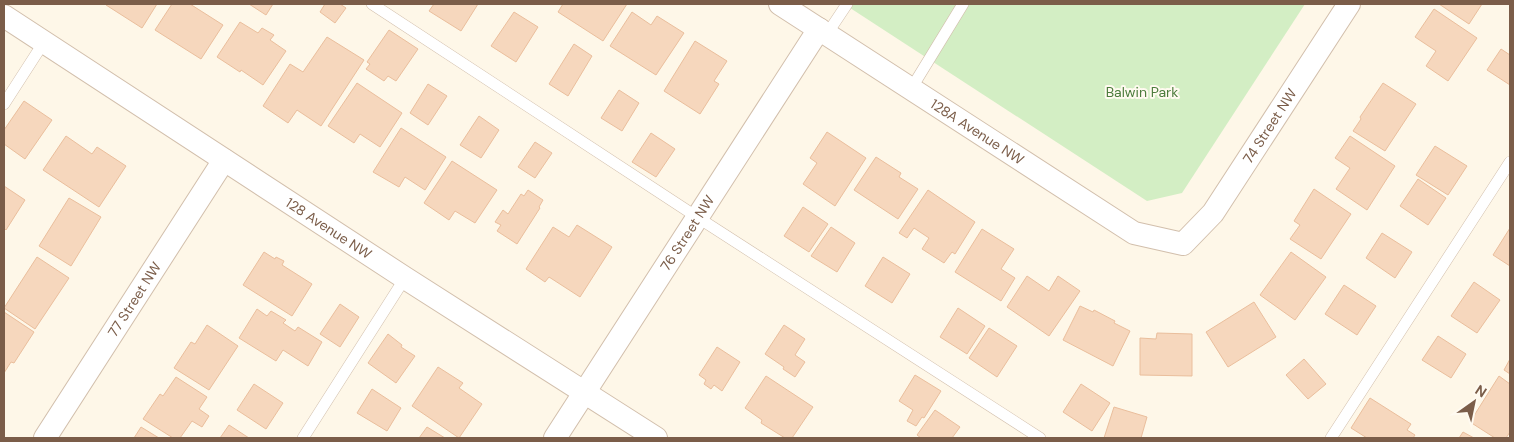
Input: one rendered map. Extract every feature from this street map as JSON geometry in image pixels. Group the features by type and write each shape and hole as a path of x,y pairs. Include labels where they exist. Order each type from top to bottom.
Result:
{"street":[{"name":"128A Avenue NW","path":"780,4 1134,232 1183,244"},
{"name":"74 Street NW","path":"1183,244 1213,213 1349,4"},
{"name":"128 Avenue NW","path":"4,16 405,278 656,438"},
{"name":"76 Street NW","path":"555,438 697,217 823,32"},
{"name":"77 Street NW","path":"46,438 224,160"}],"lane":[{"path":"372,4 697,217 1040,438"},
{"path":"823,32 847,4"},
{"path":"911,89 963,4"},
{"path":"4,104 44,42"},
{"path":"1332,438 1510,162"},
{"path":"303,438 405,278"}],"green space":[{"name":"Balwin Park","path":"844,4 1305,4 1182,193 1147,201"}],"building":[{"path":"107,4 157,4 142,28"},
{"path":"172,4 190,4 223,25 201,59 155,30"},
{"path":"249,4 273,4 266,15"},
{"path":"325,4 340,4 346,8 335,23 320,12"},
{"path":"434,4 478,4 461,31 429,11"},
{"path":"563,4 627,4 603,41 558,12"},
{"path":"1439,4 1482,4 1469,24"},
{"path":"1434,9 1477,38 1448,81 1426,66 1436,51 1415,37"},
{"path":"514,12 538,27 516,62 491,46"},
{"path":"632,12 651,25 657,16 684,33 656,75 610,46"},
{"path":"240,22 258,33 262,28 274,35 270,40 286,51 263,85 217,57"},
{"path":"389,30 418,49 396,81 388,76 384,81 366,69 370,64 367,62"},
{"path":"327,37 364,60 321,126 297,110 288,123 263,106 290,64 303,72"},
{"path":"695,41 727,61 714,81 719,84 700,114 664,91"},
{"path":"574,44 592,56 568,96 549,84"},
{"path":"1501,49 1510,55 1510,85 1487,70"},
{"path":"357,83 402,113 380,147 360,134 354,143 328,126"},
{"path":"1383,83 1416,104 1385,151 1353,131"},
{"path":"428,84 447,96 428,125 410,113"},
{"path":"619,90 639,103 622,131 601,118"},
{"path":"24,101 52,120 25,159 4,144 4,130"},
{"path":"479,116 499,130 481,158 460,145"},
{"path":"401,128 446,157 425,190 405,177 399,187 373,172"},
{"path":"827,132 866,158 835,206 803,184 817,163 810,158"},
{"path":"651,133 675,149 656,177 632,162"},
{"path":"66,136 92,154 97,147 126,166 99,207 43,170"},
{"path":"1350,136 1395,166 1367,210 1336,189 1350,168 1335,158"},
{"path":"535,142 552,153 535,178 518,167"},
{"path":"1435,146 1467,166 1448,195 1416,175"},
{"path":"876,157 901,173 899,177 918,189 898,219 854,190"},
{"path":"452,161 497,190 475,223 455,211 449,220 424,203"},
{"path":"1418,179 1446,198 1428,225 1400,206"},
{"path":"4,186 25,200 6,230 4,228"},
{"path":"1314,189 1351,214 1321,259 1290,239 1300,225 1294,221"},
{"path":"528,190 543,200 517,244 497,231 501,225 495,222 503,210 508,214 521,194 524,196"},
{"path":"928,190 975,222 955,254 952,252 944,263 922,249 929,238 914,228 907,238 899,233"},
{"path":"69,198 101,217 71,266 39,246"},
{"path":"803,207 828,224 809,252 784,236"},
{"path":"577,225 612,247 580,297 549,277 545,282 526,269 553,227 569,237"},
{"path":"831,227 855,243 837,272 811,256"},
{"path":"1510,228 1510,266 1493,255"},
{"path":"982,229 1014,249 1001,269 1015,278 1001,301 955,272"},
{"path":"1382,233 1412,252 1395,278 1366,258"},
{"path":"264,252 275,259 276,257 284,261 282,265 312,284 292,316 243,285"},
{"path":"1291,252 1326,277 1295,320 1260,295"},
{"path":"37,257 69,278 35,329 4,308"},
{"path":"883,257 910,274 892,303 865,286"},
{"path":"1027,276 1049,291 1058,276 1080,291 1049,336 1007,307"},
{"path":"1474,282 1500,300 1477,333 1451,316"},
{"path":"1344,285 1376,306 1357,335 1325,314"},
{"path":"1254,302 1276,337 1228,367 1206,332"},
{"path":"340,304 359,317 340,347 320,334"},
{"path":"1080,306 1093,312 1094,310 1130,331 1113,366 1063,340"},
{"path":"958,308 985,326 967,354 940,337"},
{"path":"257,309 267,316 271,311 286,320 283,323 295,331 298,327 322,342 308,366 283,350 276,361 239,338"},
{"path":"4,312 34,332 14,363 11,362 4,373"},
{"path":"207,325 238,346 209,390 174,368 191,342 195,344"},
{"path":"784,325 805,339 795,355 805,362 795,377 765,354"},
{"path":"989,328 1017,346 997,377 969,358"},
{"path":"1157,333 1192,334 1192,376 1140,375 1140,338 1156,339"},
{"path":"388,334 402,345 401,347 415,356 396,383 368,363"},
{"path":"1438,336 1466,354 1451,378 1422,360"},
{"path":"717,347 740,362 722,391 714,385 711,389 704,384 706,380 699,375"},
{"path":"1304,359 1326,384 1308,399 1286,375"},
{"path":"1510,359 1510,374 1504,370"},
{"path":"438,367 463,383 459,388 482,404 459,438 412,406"},
{"path":"915,375 941,391 924,418 922,417 916,426 907,421 913,410 899,401"},
{"path":"766,376 813,407 792,438 785,438 761,423 762,420 745,408"},
{"path":"1499,376 1510,384 1510,432 1506,438 1495,438 1470,422"},
{"path":"176,377 207,397 199,409 209,416 202,427 192,421 180,438 173,438 143,419 160,394 163,396"},
{"path":"254,384 283,403 266,429 237,410"},
{"path":"1081,384 1110,403 1092,431 1063,412"},
{"path":"372,389 401,408 387,431 357,413"},
{"path":"1370,398 1411,424 1407,430 1415,435 1413,438 1367,438 1351,428"},
{"path":"1114,407 1147,417 1141,438 1104,438"},
{"path":"935,410 960,427 952,438 921,438 917,435"},
{"path":"229,425 249,438 220,438"},
{"path":"141,427 159,438 134,438"},
{"path":"427,427 445,438 419,438"},
{"path":"1463,432 1474,438 1459,438"}]}
